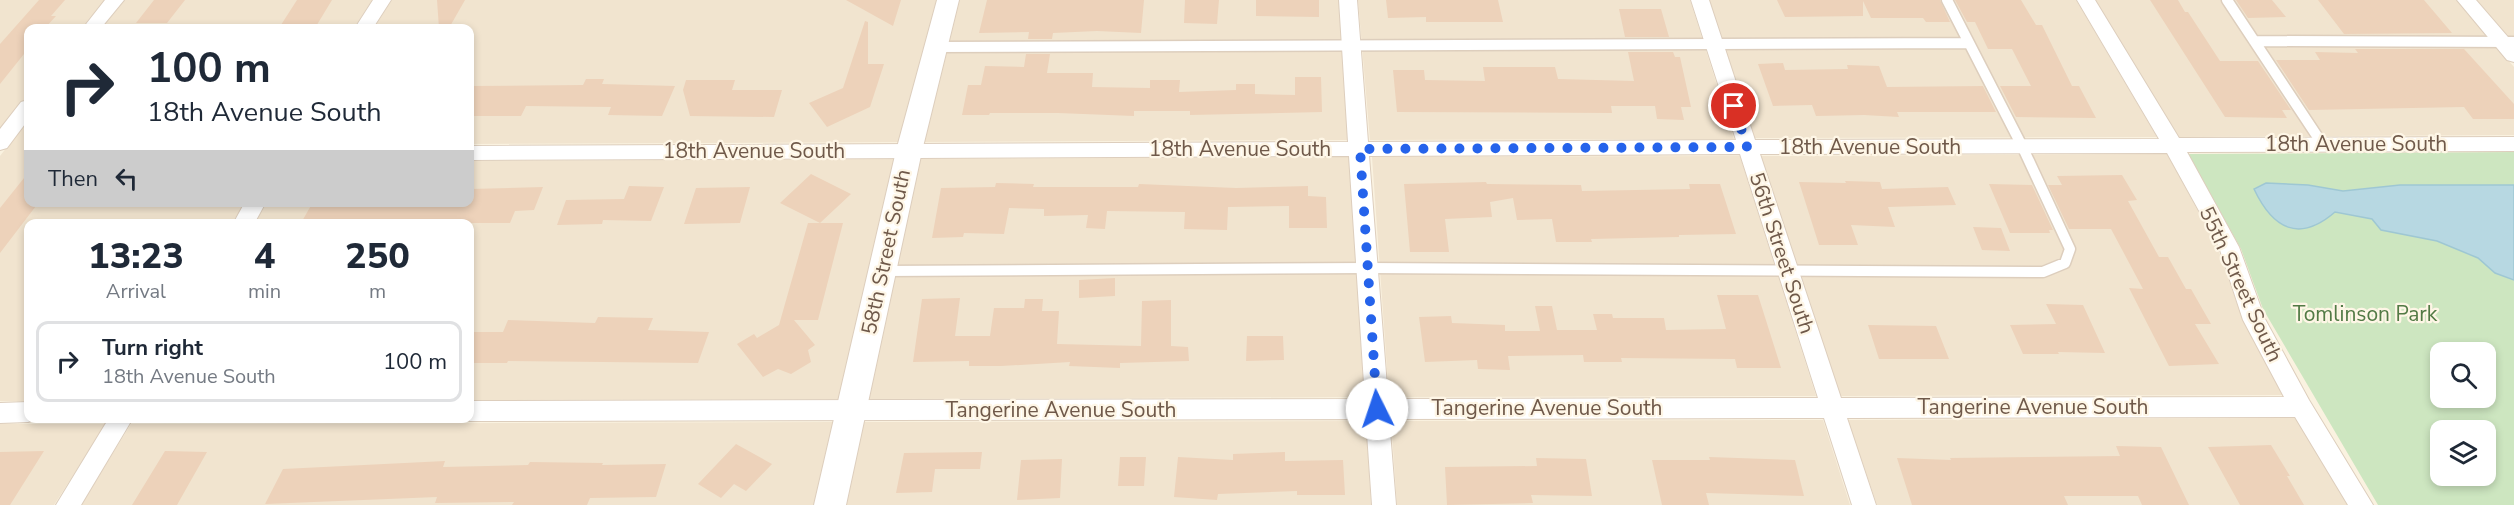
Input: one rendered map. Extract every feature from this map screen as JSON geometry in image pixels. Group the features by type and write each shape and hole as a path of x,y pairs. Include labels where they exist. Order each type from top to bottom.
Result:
{"street":[{"path":"95,24 115,0"},
{"path":"367,24 382,0"},
{"name":"58th Street South","path":"830,505 909,151 948,0"},
{"path":"1348,0 1384,505"},
{"name":"56th Street South","path":"1700,0 1864,505"},
{"name":"55th Street South","path":"2086,0 2173,145 2229,247 2254,320 2301,406 2361,505"},
{"path":"2466,0 2510,47"},
{"path":"0,143 24,112"},
{"name":"18th Avenue South","path":"474,153 2514,144"},
{"name":"Tangerine Avenue South","path":"474,411 2301,406"},
{"path":"0,412 24,412"},
{"path":"68,505 119,423"}],"lane":[{"path":"882,271 1368,268 2043,272 2065,263 2070,249 2022,146 1947,0"},
{"path":"2227,0 2323,144"},
{"path":"2254,41 2510,47"},
{"path":"936,47 1968,43"}],"shaded area":[{"path":"0,0 105,0 85,24 24,24 24,100 0,130"},
{"path":"125,0 372,0 357,24 105,24"},
{"path":"392,0 938,0 900,142 474,144 474,24 377,24"},
{"path":"957,0 1339,0 1349,140 922,142"},
{"path":"1358,0 1690,0 1734,139 1370,140"},
{"path":"1709,0 2076,0 2157,137 1755,138"},
{"path":"2095,0 2456,0 2514,67 2514,135 2178,137"},
{"path":"2476,0 2514,0 2514,44"},
{"path":"24,125 24,207 242,207 235,219 24,219 24,401 0,401 0,156"},
{"path":"2167,154 2217,246 2242,318 2283,395 1840,396 1761,156"},
{"path":"1740,156 1816,396 1389,397 1372,157"},
{"path":"1350,157 1364,397 867,399 917,159"},
{"path":"896,159 842,399 474,400 474,219 257,219 265,207 474,207 474,161"},
{"path":"2296,418 2348,505 1877,505 1848,420"},
{"path":"1823,420 1850,505 1397,505 1391,421"},
{"path":"1366,421 1371,505 844,505 861,422"},
{"path":"836,422 817,505 81,505 131,424"},
{"path":"0,424 106,424 54,505 0,505"}],"green space":[{"name":"Tomlinson Park","path":"2514,152 2514,185 2400,185 2343,191 2308,185 2295,229 2316,225 2335,212 2373,219 2381,230 2437,241 2479,258 2495,273 2514,280 2514,505 2378,505 2263,309 2241,249 2188,154"}],"water":[{"path":"2266,183 2308,185 2343,191 2400,185 2514,185 2514,280 2495,273 2478,258 2437,241 2381,230 2372,219 2335,212 2322,222 2310,227 2299,229 2288,227 2278,222 2270,214 2254,189"}],"building":[{"path":"39,0 65,0 51,16 56,16 49,24 24,24 24,54 0,84 0,44"},
{"path":"154,0 185,0 167,23 136,23"},
{"path":"297,0 332,0 317,24 282,24"},
{"path":"437,0 465,0 451,24 439,24"},
{"path":"846,0 901,0 893,26"},
{"path":"987,0 1144,0 1141,33 1097,31 1053,33 1052,39 1028,39 1029,32 979,33"},
{"path":"1185,0 1219,0 1217,24 1184,23"},
{"path":"1256,0 1319,0 1319,17 1256,16"},
{"path":"1386,0 1498,0 1503,22 1426,22 1426,17 1388,18"},
{"path":"1777,0 1940,0 1950,22 1926,22 1923,18 1871,18 1863,1 1863,16 1785,17"},
{"path":"1955,0 2021,0 2036,25 2042,25 2072,86 2079,86 2096,118 2016,117 2000,86 2031,86 2012,49 1988,49 1975,22 1967,22"},
{"path":"2150,0 2178,0 2220,61 2258,61 2291,110 2282,110 2287,118 2225,117"},
{"path":"2236,0 2272,0 2286,17 2248,18"},
{"path":"2318,0 2424,0 2452,33 2344,34"},
{"path":"1619,9 1661,9 1669,37 1625,37"},
{"path":"865,21 868,22 868,64 884,64 870,107 827,127 809,103 843,88"},
{"path":"2355,49 2464,49 2514,104 2514,119 2473,119 2464,107 2309,110 2276,60 2320,60 2315,52 2358,53"},
{"path":"1628,52 1673,52 1675,57 1680,57 1691,107 1681,107 1684,120 1657,119 1655,106 1611,106 1612,113 1397,112 1393,70 1424,70 1425,80 1485,81 1483,67 1555,67 1558,79 1634,81"},
{"path":"1026,54 1050,54 1047,73 1093,73 1092,87 1150,88 1150,80 1180,80 1179,92 1236,90 1236,84 1255,84 1255,94 1295,95 1295,77 1321,77 1322,112 1190,115 1190,111 1134,111 1134,116 1058,113 962,115 968,85 981,85 985,66 1024,67"},
{"path":"1783,63 1785,70 1848,69 1847,65 1879,66 1887,87 1983,86 1996,112 1897,112 1899,117 1816,116 1812,105 1773,106 1758,64"},
{"path":"586,79 604,79 602,84 675,86 662,116 608,115 611,107 526,106 521,116 474,116 474,86 583,85"},
{"path":"686,80 735,80 732,90 782,90 774,117 690,116 683,90"},
{"path":"811,174 851,194 820,223 780,203"},
{"path":"2122,175 2137,200 2128,201 2159,257 2168,257 2186,289 2191,289 2211,324 2195,324 2219,364 2169,366 2129,288 2143,289 2111,229 2069,229 2048,185 2062,185 2057,176"},
{"path":"24,178 24,207 35,207 0,253 0,208"},
{"path":"1845,181 1880,182 1882,189 1948,187 1956,205 1888,207 1895,227 1851,225 1858,245 1819,245 1799,182 1846,183"},
{"path":"1486,182 1487,184 1581,185 1582,191 1690,189 1689,184 1720,184 1736,234 1556,242 1552,219 1517,220 1513,198 1490,202 1492,217 1445,219 1449,252 1410,252 1404,184"},
{"path":"996,183 1034,184 1033,187 1138,187 1139,184 1236,188 1308,186 1308,196 1326,197 1327,228 1289,228 1289,206 1228,207 1227,230 1184,229 1185,212 1107,211 1105,229 1086,228 1088,215 1044,216 1044,209 1009,208 1004,234 964,233 963,237 932,238 941,188 995,187"},
{"path":"1989,184 2032,185 2053,230 2049,230 2050,233 2010,233"},
{"path":"629,186 664,187 651,221 603,220 602,224 557,225 566,200 624,199"},
{"path":"543,187 534,210 515,211 510,223 474,223 474,219 303,219 310,207 474,207 474,189"},
{"path":"750,187 740,223 684,224 696,188"},
{"path":"808,223 843,223 818,320 794,320 815,345 808,350 811,362 791,374 778,369 763,377 737,344 754,334 757,338 779,325"},
{"path":"1973,227 2001,228 2010,251 1982,250"},
{"path":"1115,278 1115,296 1079,298 1079,280"},
{"path":"1717,295 1758,295 1781,368 1737,368 1735,359 1621,358 1622,362 1584,362 1583,355 1508,356 1510,370 1478,369 1477,360 1425,362 1419,317 1451,316 1452,323 1505,325 1505,331 1540,331 1535,306 1552,306 1557,330 1597,330 1593,314 1612,314 1613,318 1664,318 1666,330 1726,329"},
{"path":"960,298 955,336 990,336 994,308 1024,308 1025,299 1043,299 1042,311 1059,311 1057,344 1141,346 1142,301 1171,300 1171,346 1188,347 1189,361 1120,363 1120,368 1069,366 1070,362 969,366 969,361 913,362 922,299"},
{"path":"2046,304 2083,305 2105,353 2023,354 2010,325 2056,324"},
{"path":"598,317 653,318 648,330 709,332 698,363 508,361 507,363 474,363 474,332 503,332 508,320 595,323"},
{"path":"1868,325 1936,326 1949,359 1879,359"},
{"path":"1247,336 1283,336 1284,360 1246,361"},
{"path":"736,444 772,464 746,491 734,484 721,498 698,484"},
{"path":"2271,445 2304,505 2240,505 2208,447"},
{"path":"2116,446 2161,447 2189,505 2142,505 2138,496 2064,496 2068,505 1912,505 1897,458 1951,460 1950,458 2120,456"},
{"path":"44,451 10,505 0,505 0,452"},
{"path":"165,451 207,452 177,505 132,505"},
{"path":"982,452 980,469 935,469 932,492 896,493 904,453"},
{"path":"1285,452 1285,461 1343,460 1345,495 1297,495 1297,491 1218,494 1217,500 1174,497 1178,457 1233,460 1233,454"},
{"path":"1120,457 1146,457 1144,486 1118,486"},
{"path":"1709,457 1795,460 1804,496 1706,493 1709,505 1662,505 1652,460 1710,460"},
{"path":"1536,458 1586,459 1592,496 1531,495 1533,503 1447,505 1445,467 1537,466"},
{"path":"1062,459 1060,498 1017,500 1021,460"},
{"path":"445,461 443,467 528,465 530,462 603,463 602,465 666,464 656,497 590,498 587,505 512,505 514,502 435,503 437,497 265,504 283,469"}],"route":[{"path":"1377,409 1360,149 1747,147 1734,106"}]}
